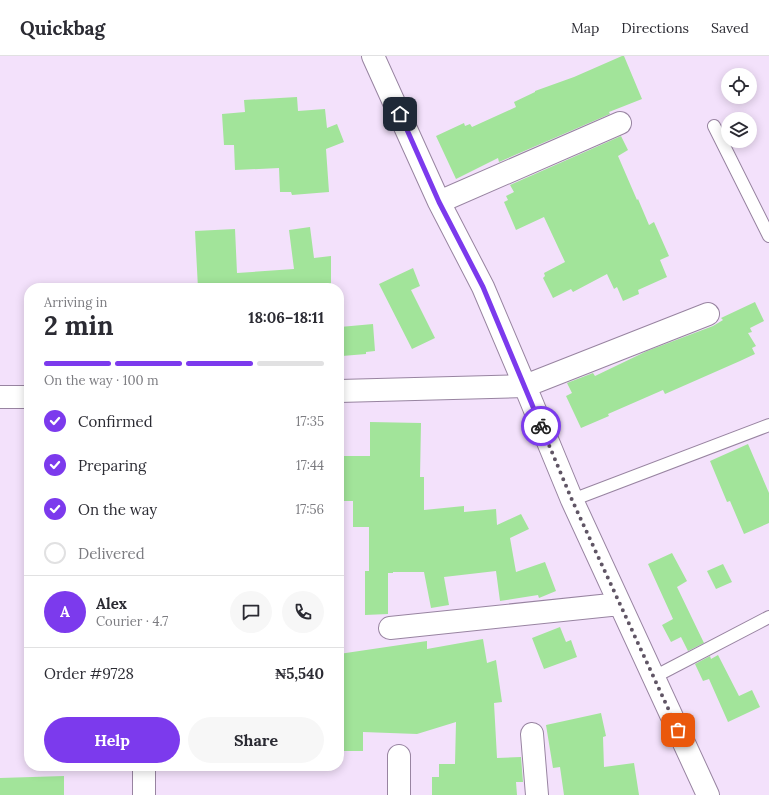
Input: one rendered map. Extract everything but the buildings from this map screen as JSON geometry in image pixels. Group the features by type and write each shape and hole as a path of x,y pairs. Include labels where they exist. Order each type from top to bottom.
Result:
{"street":[{"path":"373,56 439,202 483,287 572,500 708,795"},
{"path":"439,202 620,123"},
{"path":"344,391 525,386 708,314"},
{"path":"0,397 24,397"},
{"path":"390,628 620,604"},
{"path":"532,734 537,795"},
{"path":"399,756 399,795"},
{"path":"144,771 144,795"}],"lane":[{"path":"714,126 769,236"},
{"path":"572,500 769,425"},
{"path":"654,678 769,617"}],"way so far":[{"path":"541,426 572,500 678,730"}],"route":[{"path":"400,114 439,202 483,287 541,426"}]}
